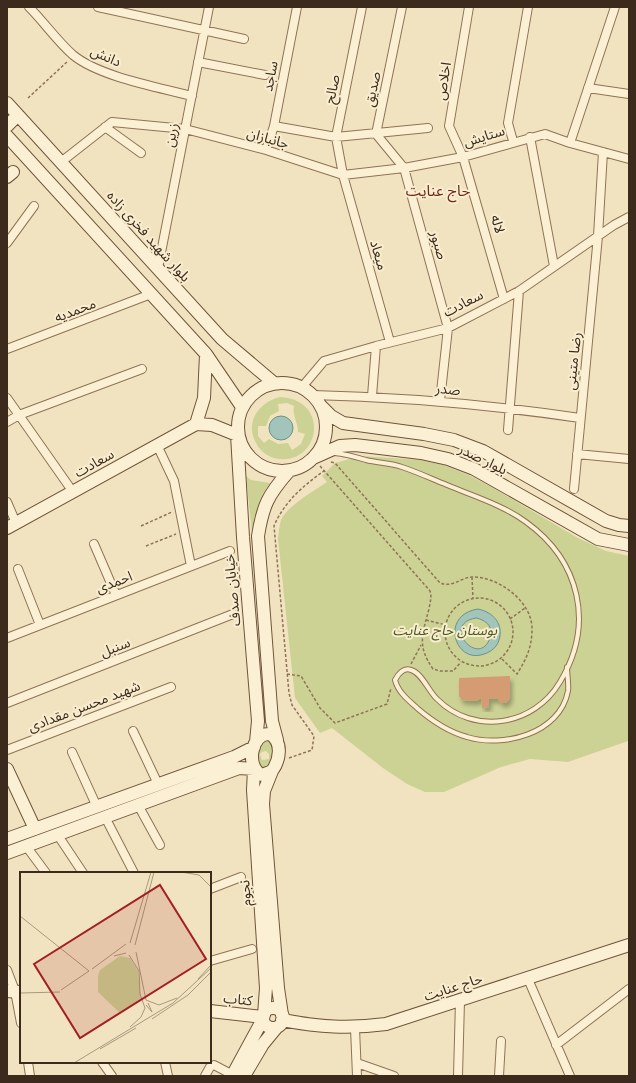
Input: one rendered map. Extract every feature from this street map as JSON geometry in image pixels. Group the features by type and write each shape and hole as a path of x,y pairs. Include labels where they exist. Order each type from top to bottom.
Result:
{"main road":[{"name":"بلوار شهید فخری زاده","path":"7,103 222,339 274,383"},
{"path":"7,126 18,116"},
{"path":"7,136 206,354 242,407"},
{"path":"206,354 204,398 196,424 212,424 238,435"},
{"path":"274,383 288,383 302,387 313,395 321,406 326,420 326,434 322,447 314,458 302,467 289,471 275,472 262,467 250,459 242,448 238,435 237,421 242,407 255,392 274,383"},
{"name":"بلوار صدر","path":"321,406 331,416 343,423 424,434 454,440 483,451 590,513 612,523 629,526"},
{"name":"سعادت","path":"11,526 196,424"},
{"name":"خیابان صدف","path":"238,435 243,537 258,721 255,744"},
{"name":"بلوار صدر","path":"314,458 340,446 355,445 421,453 448,459 474,469 598,539 629,545"},
{"path":"255,744 252,757 254,768 262,775 275,766 279,748 272,721 258,536 262,512 272,490 289,471"},
{"path":"7,840 234,757 255,744 261,736 267,734 272,735 277,740"},
{"name":"نجوم","path":"275,766 264,791 263,804 280,1021"},
{"path":"7,853 239,768 254,768"},
{"name":"نجوم","path":"254,768 253,790 266,988 263,1017"},
{"path":"7,769 36,829"},
{"name":"حاج عنایت","path":"280,1021 355,1028 386,1024 629,945"},
{"path":"271,1009 278,1010 280,1021 236,1076 263,1017 271,1009"},
{"name":"کتاب","path":"211,1011 263,1017"},
{"path":"263,1017 268,1027 280,1021"}],"street":[{"path":"98,7 244,39"},
{"name":"زرین","path":"158,268 209,7"},
{"name":"ساجد","path":"266,150 274,126 297,7"},
{"name":"صالح","path":"343,175 336,137 362,7"},
{"name":"صدیق","path":"376,134 402,7"},
{"name":"اخلاص","path":"463,157 449,126 469,7"},
{"path":"513,141 508,123 528,7"},
{"path":"570,143 614,7"},
{"name":"دانش","path":"34,9 74,55 100,70 192,96"},
{"path":"198,62 265,74"},
{"path":"588,88 629,94"},
{"name":"جانبازان","path":"105,127 112,122 185,129 266,150 343,175"},
{"path":"274,126 336,137 428,128"},
{"path":"61,162 105,127 141,153"},
{"path":"376,134 404,168"},
{"name":"ستایش","path":"343,175 404,168 463,157 513,141 545,134 570,143 629,159"},
{"path":"530,137 554,266"},
{"name":"رضا متینی","path":"574,489 598,236 603,152"},
{"name":"لاله","path":"463,157 504,299"},
{"name":"صبور","path":"404,168 448,328"},
{"name":"میعاد","path":"343,175 390,342"},
{"path":"7,243 34,206"},
{"name":"سعادت","path":"302,387 324,361 390,342 448,328 504,299 519,291 598,236 629,217"},
{"path":"508,430 519,291"},
{"name":"محمدیه","path":"7,349 152,294"},
{"path":"440,401 448,328"},
{"path":"372,396 376,346"},
{"path":"7,422 19,415 142,369"},
{"name":"صدر","path":"313,395 372,396 440,401 509,408 580,418"},
{"path":"7,398 73,492"},
{"path":"157,445 174,481 191,566"},
{"path":"577,454 629,459"},
{"path":"7,502 11,526"},
{"path":"94,544 116,595"},
{"name":"احمدی","path":"7,638 230,551"},
{"path":"18,570 40,625"},
{"name":"سنبل","path":"7,703 234,614"},
{"name":"شهید محسن مقدادی","path":"7,750 171,687"},
{"path":"133,731 158,784"},
{"path":"72,752 97,807"},
{"path":"138,805 160,845"},
{"path":"105,817 133,872"},
{"path":"58,834 82,872"},
{"path":"26,846 45,872"},
{"path":"211,889 242,877"},
{"path":"211,961 252,949"},
{"path":"7,970 14,991 20,1018"},
{"path":"528,979 570,1076"},
{"path":"556,1045 629,989"},
{"path":"458,1076 460,1001"},
{"path":"355,1028 357,1076"},
{"path":"500,1076 501,1041"},
{"path":"28,1063 30,1076"},
{"path":"103,1063 112,1076"},
{"path":"165,1063 168,1076"},
{"path":"357,1063 394,1076"},
{"path":"204,1076 210,1067 214,1065 236,1076"}],"lane":[{"path":"326,452 342,453 401,467 499,507 518,517 544,537 570,572 577,592 580,621 577,641 567,667 556,688 540,706 520,717 486,722 468,720 447,708 436,698 417,674 408,669 402,671 395,680 396,686 424,715 443,727 475,739 517,738 542,727 562,708 568,691 567,667"}],"path":[{"path":"28,98 74,55"},
{"path":"314,458 430,591 431,602 421,636 421,645 433,669 440,671 453,671 461,662"},
{"path":"314,458 335,463 440,583 451,585 472,577 502,585 514,595 525,608 532,623 530,650 517,674 501,658"},
{"path":"275,766 312,750 314,736 292,705 274,526 278,517 297,493 324,471"},
{"path":"141,526 180,509"},
{"path":"146,546 184,531"},
{"path":"472,577 473,599"},
{"path":"473,599 488,599 498,604 507,612 513,635 510,646 501,658 485,666 474,667 461,662 448,649 445,639 448,618 455,608 464,601 473,599"},
{"path":"510,619 525,608"},
{"path":"426,620 446,625"},
{"path":"408,669 421,645"},
{"path":"288,674 301,676 320,708 335,723 387,704 389,693 395,680"}],"green space":[{"path":"280,397 297,401 308,409 313,421 314,433 310,444 301,454 289,459 274,458 266,454 257,446 253,435 253,420 256,414 266,403","holes":["287,403 294,406 298,432 305,434 301,444 292,450 288,443 278,444 269,439 264,443 258,436 258,426 266,426 270,416 279,411 278,404"]},
{"name":"بوستان حاج عنایت","path":"361,456 421,460 443,465 469,475 578,538 606,551 629,556 628,741 568,762 530,759 501,767 444,792 425,792 407,784 383,768 332,728 320,733 295,698 278,539 279,527 281,520 289,510 301,499 327,482 322,476 335,463"},
{"path":"246,476 251,480 270,483 260,499 252,533"},
{"path":"264,739 271,739 274,753 268,768 260,768 258,753","holes":["266,751 269,754 269,759 262,760 260,754 262,752"]}],"water":[{"path":"281,416 290,419 293,428 290,437 281,440 272,437 269,428 272,419"},
{"path":"478,609 493,616 499,624 500,634 498,643 491,651 484,654 474,655 465,652 459,646 455,629 458,620 466,613","holes":["476,618 486,622 490,627 491,634 485,646 478,649 471,647 465,642 461,628 466,622"]}],"building":[{"path":"510,676 510,698 506,703 501,703 498,699 489,699 489,707 482,708 481,698 476,701 462,700 459,696 459,678"}],"district":[{"name":"حاج عنایت","path":"438,190"}]}
